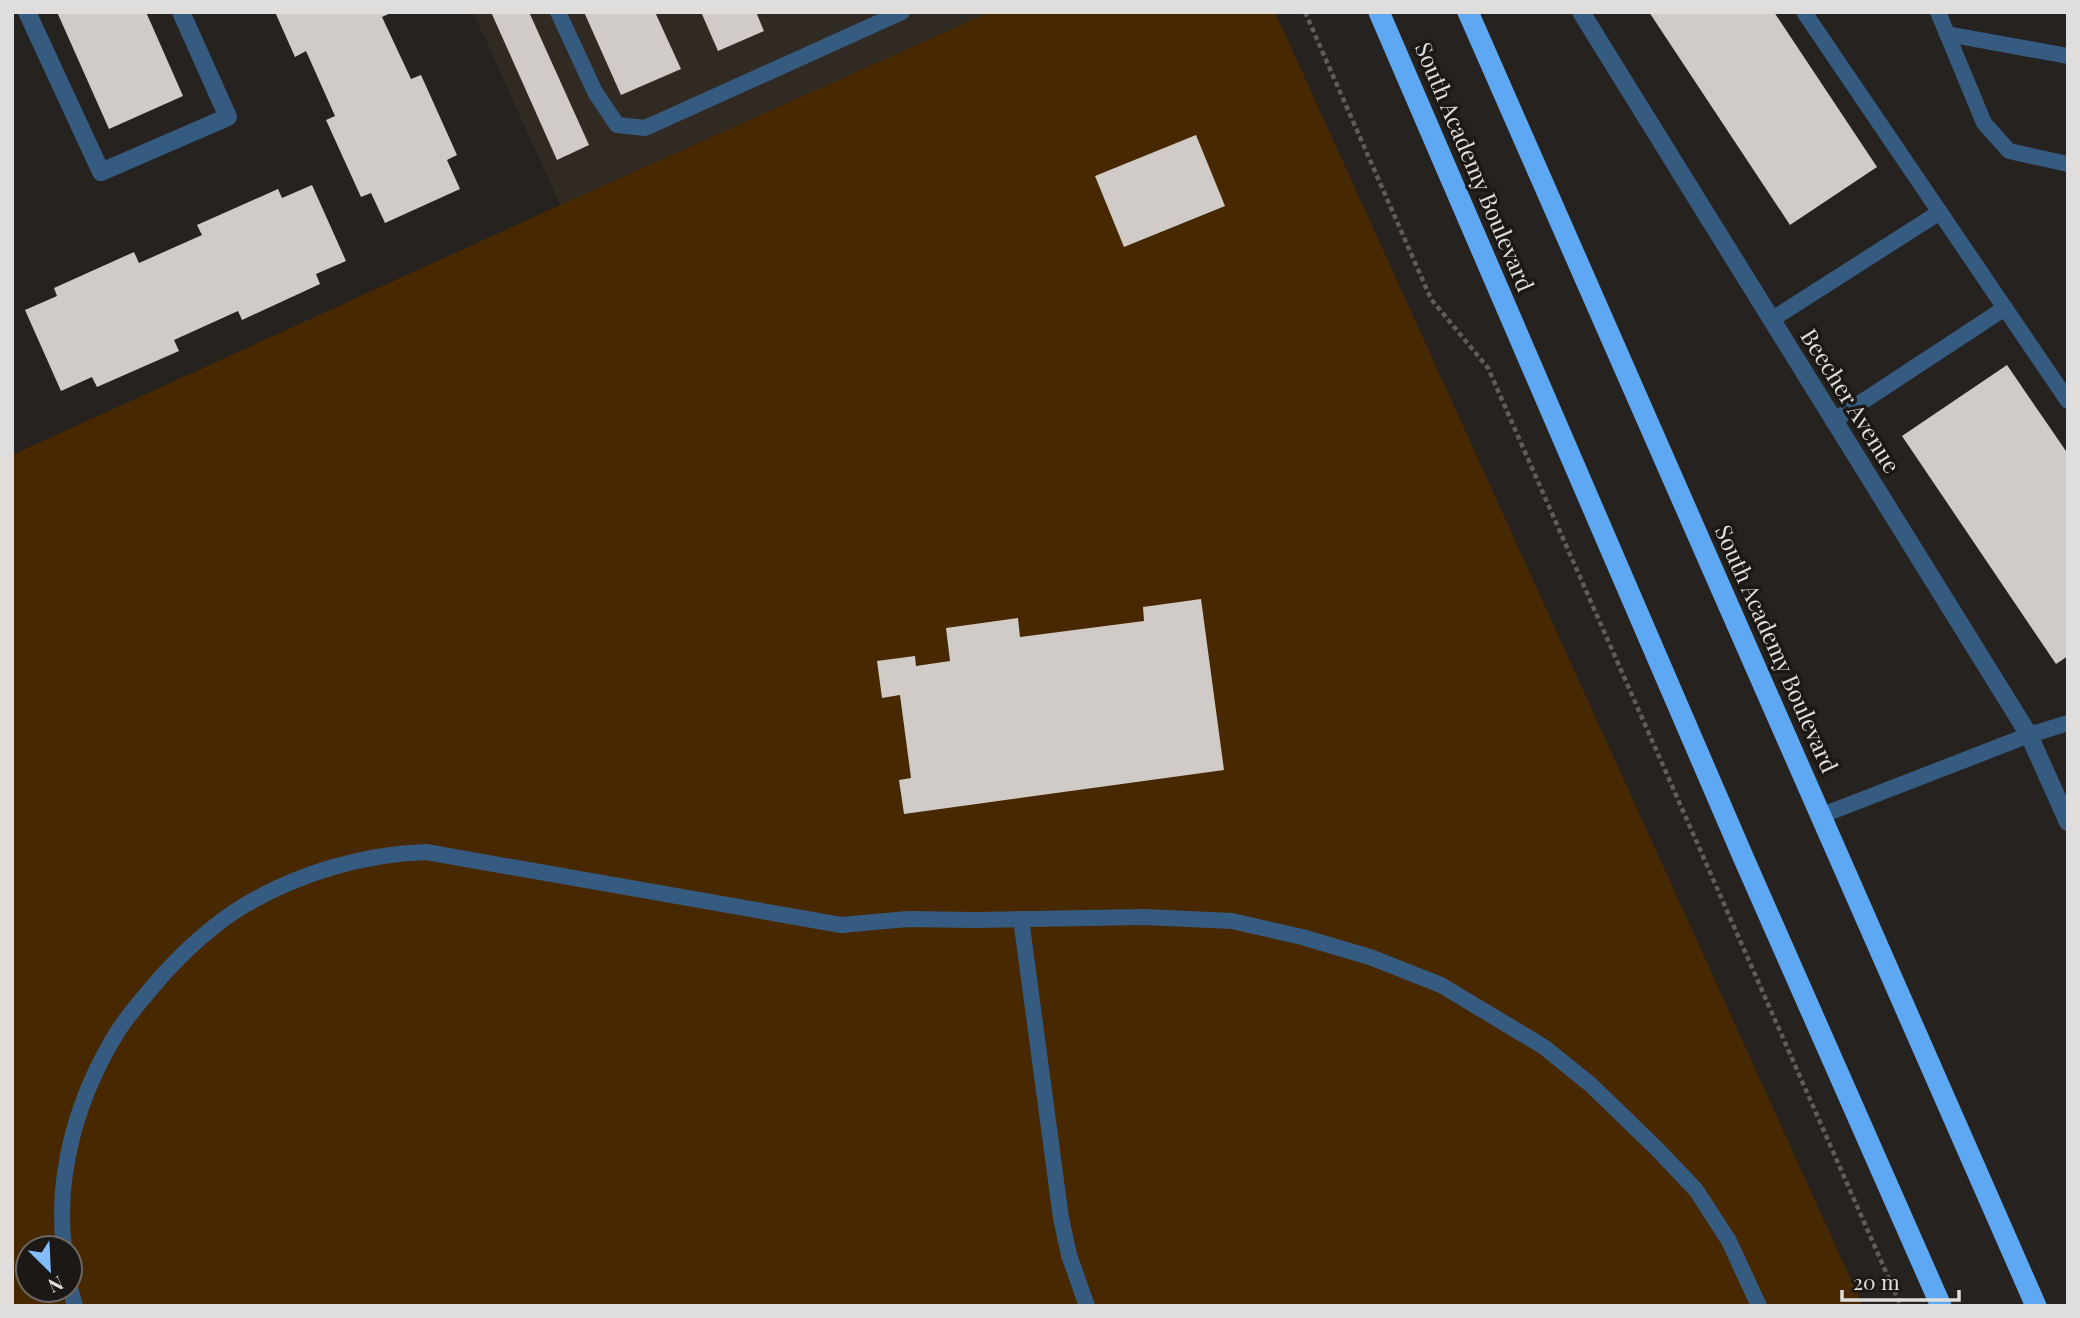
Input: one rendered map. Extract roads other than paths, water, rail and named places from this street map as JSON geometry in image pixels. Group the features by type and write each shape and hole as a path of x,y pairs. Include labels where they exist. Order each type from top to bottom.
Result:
{"highway":[{"name":"South Academy Boulevard","path":"1379,12 1733,834 1941,1306"},
{"name":"South Academy Boulevard","path":"1468,12 2036,1306"}],"street":[{"path":"27,12 102,172 228,117 181,12"},
{"name":"Beecher Avenue","path":"1581,12 2029,735 2068,822"}],"lane":[{"path":"558,12 596,92 617,125 645,128 902,12"},
{"path":"1804,12 2068,401"},
{"path":"1938,12 1984,123 2009,151 2068,164"},
{"path":"1947,34 2068,56"},
{"path":"1771,320 1940,212"},
{"path":"1833,421 2005,308"},
{"path":"1820,816 2029,735 2068,723"},
{"path":"64,1234 62,1188 70,1148 98,1065 119,1029 176,960 207,932 245,905 321,871 397,853 426,852 841,925 908,919 1144,917 1232,921 1302,937 1370,957 1441,985 1544,1046 1591,1085 1696,1190 1729,1241 1759,1306"},
{"path":"1021,919 1061,1219 1069,1255 1087,1306"}]}
